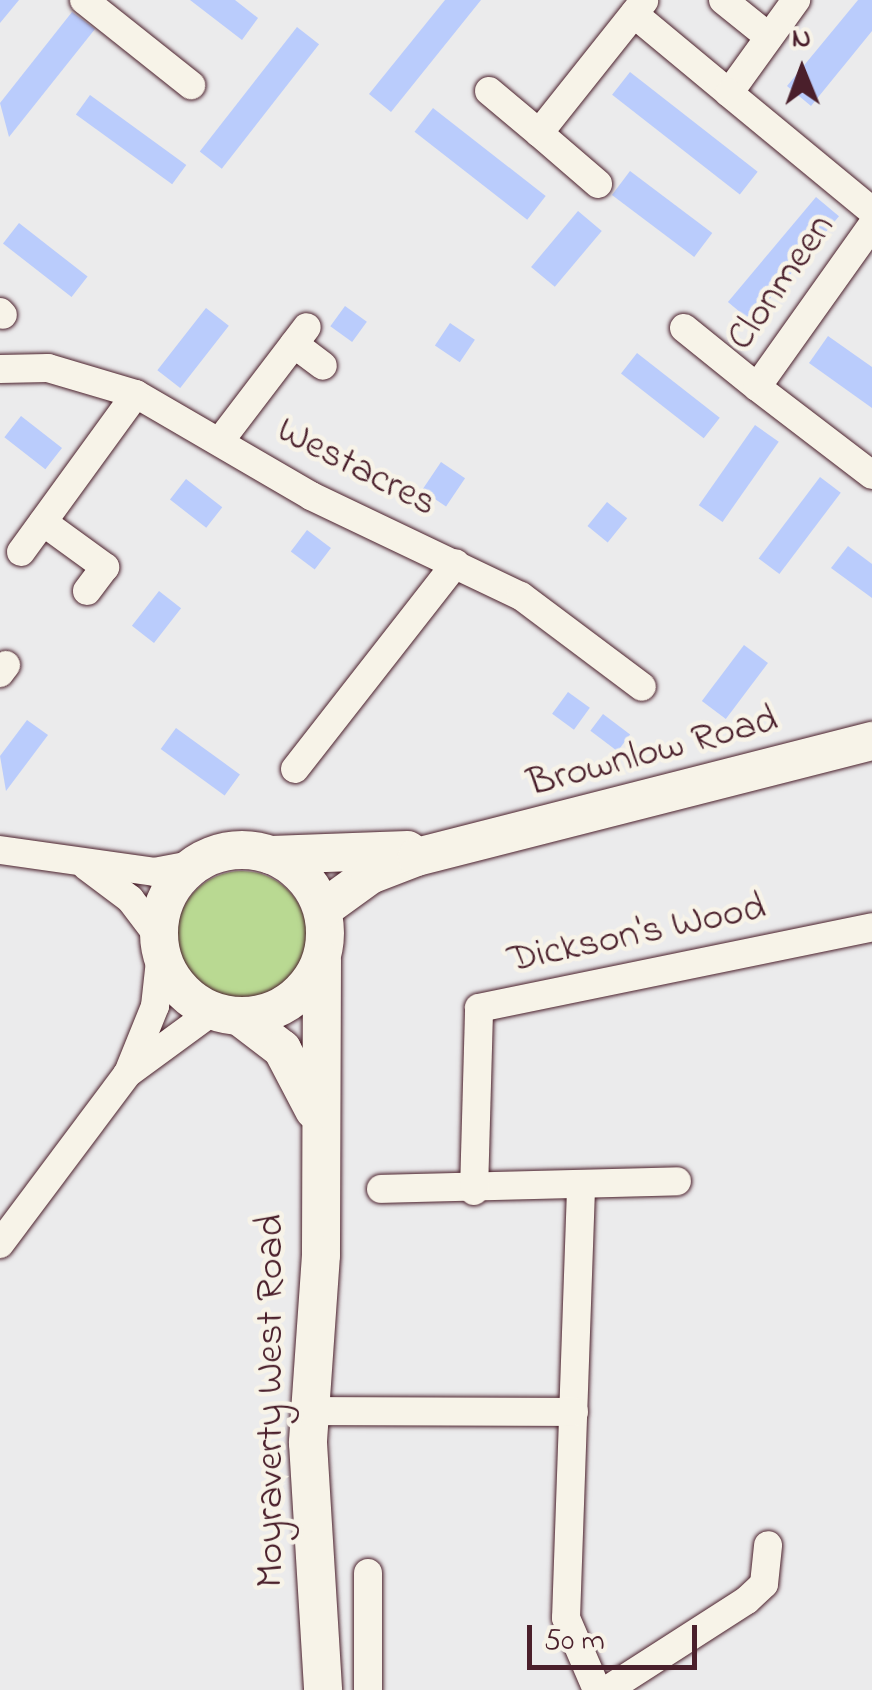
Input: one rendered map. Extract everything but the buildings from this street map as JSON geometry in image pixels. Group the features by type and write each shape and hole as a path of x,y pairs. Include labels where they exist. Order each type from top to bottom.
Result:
{"main road":[{"name":"Brownlow Road","path":"322,910 370,875 867,742"},
{"name":"Brownlow Road","path":"271,855 456,849"},
{"path":"232,852 271,855 294,867 322,910 322,960 290,1002 226,1014 179,988 160,945 168,896 196,864 232,852"},
{"name":"Moyraverty West Road","path":"322,960 315,1112 321,1255 310,1411 323,1690"},
{"name":"Moyraverty West Road","path":"226,1014 282,1049 315,1112"}],"street":[{"path":"84,0 191,86"},
{"path":"115,22 132,0"},
{"path":"724,0 769,37"},
{"path":"728,93 796,0"},
{"name":"Clonmeen","path":"539,132 640,7 728,93 872,211"},
{"path":"489,91 598,184"},
{"name":"Clonmeen","path":"757,387 872,224"},
{"name":"Clonmeen","path":"684,328 872,475"},
{"name":"Westacres","path":"220,442 301,335 324,366"},
{"name":"Westacres","path":"0,370 48,368 136,394 310,496 521,596 642,687"},
{"path":"22,552 136,394"},
{"path":"43,522 105,567 88,591"},
{"name":"Westacres","path":"295,769 456,564"},
{"path":"0,850 154,872 196,864"},
{"path":"0,1244 127,1074 155,1006 160,945 130,899 61,857"},
{"name":"Dickson's Wood","path":"474,1191 479,1008 872,927"},
{"path":"127,1074 226,1014"},
{"path":"381,1189 581,1189 676,1180"},
{"path":"581,1189 566,1618 597,1690"},
{"path":"310,1411 574,1412"},
{"path":"607,1690 747,1600 764,1584 768,1544"},
{"path":"368,1574 368,1690"}],"green space":[{"path":"242,871 267,876 288,890 302,911 307,936 302,961 288,982 267,996 242,1001 217,996 196,982 182,961 177,936 182,911 196,890 217,876"}]}
